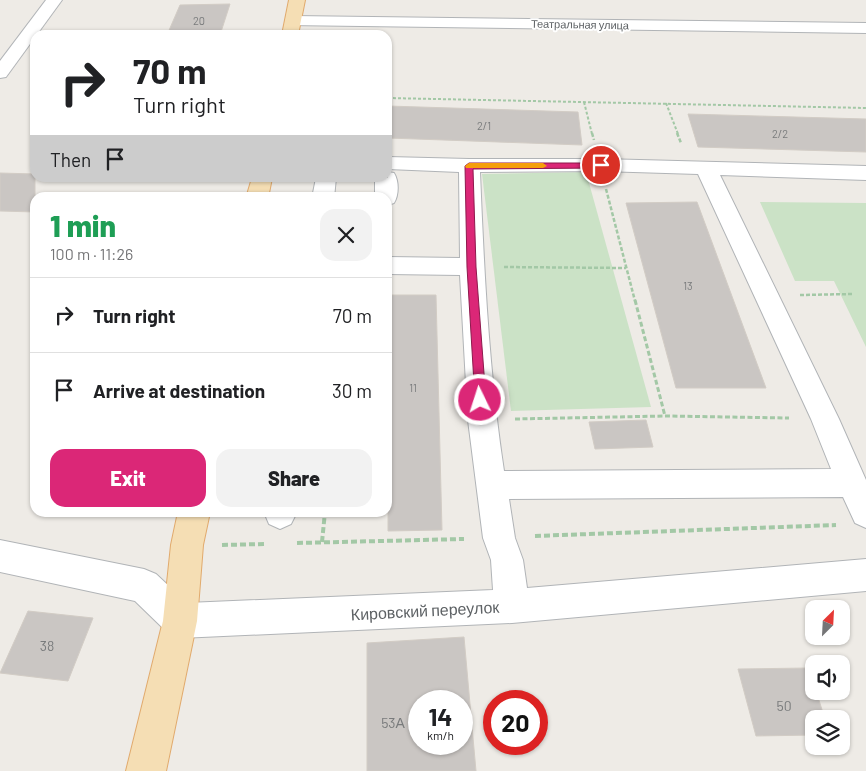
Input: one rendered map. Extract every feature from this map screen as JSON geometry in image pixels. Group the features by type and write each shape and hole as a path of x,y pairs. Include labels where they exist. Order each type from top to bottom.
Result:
{"main road":[{"path":"292,28 297,0"},
{"path":"146,771 180,621 187,545 193,517"}],"street":[{"path":"32,30 54,0"},
{"name":"Театральная улица","path":"292,28 401,15 716,29 866,28"},
{"path":"0,73 30,32"},
{"path":"392,163 469,166 601,165 866,173"},
{"path":"469,166 472,267 482,420 499,538 507,560 512,606"},
{"path":"706,169 825,418 866,513"},
{"path":"392,266 472,267"},
{"path":"491,486 852,483"},
{"path":"0,556 144,586 180,621"},
{"name":"Кировский переулок","path":"180,621 512,606 866,575"}],"path":[{"path":"392,98 866,108"},
{"path":"584,102 665,416"},
{"path":"472,267 626,268"},
{"path":"482,420 665,416 825,418"},
{"path":"322,542 324,517"}],"green space":[{"path":"586,172 651,407 511,411 482,174"},
{"path":"760,202 866,203 866,347 834,281 795,281"}],"building":[{"path":"230,4 222,30 169,30 180,5"},
{"path":"392,106 578,112 582,145 392,138"},
{"path":"688,114 866,119 866,152 698,147"},
{"path":"0,173 30,174 30,182 35,182 35,192 30,192 30,212 0,211"},
{"path":"697,202 766,388 676,388 626,203"},
{"path":"392,295 436,295 442,530 388,531 388,517 392,517"},
{"path":"646,420 653,447 595,449 589,422"},
{"path":"28,611 93,618 68,681 0,673"},
{"path":"464,637 469,690 408,690 408,755 473,755 473,738 476,771 367,771 367,643"},
{"path":"805,668 805,700 819,700 822,710 805,710 805,735 756,736 738,669"}],"slow traffic":[{"path":"469,166 543,166"}],"route":[{"path":"480,400 472,267 469,166 601,165"}]}
